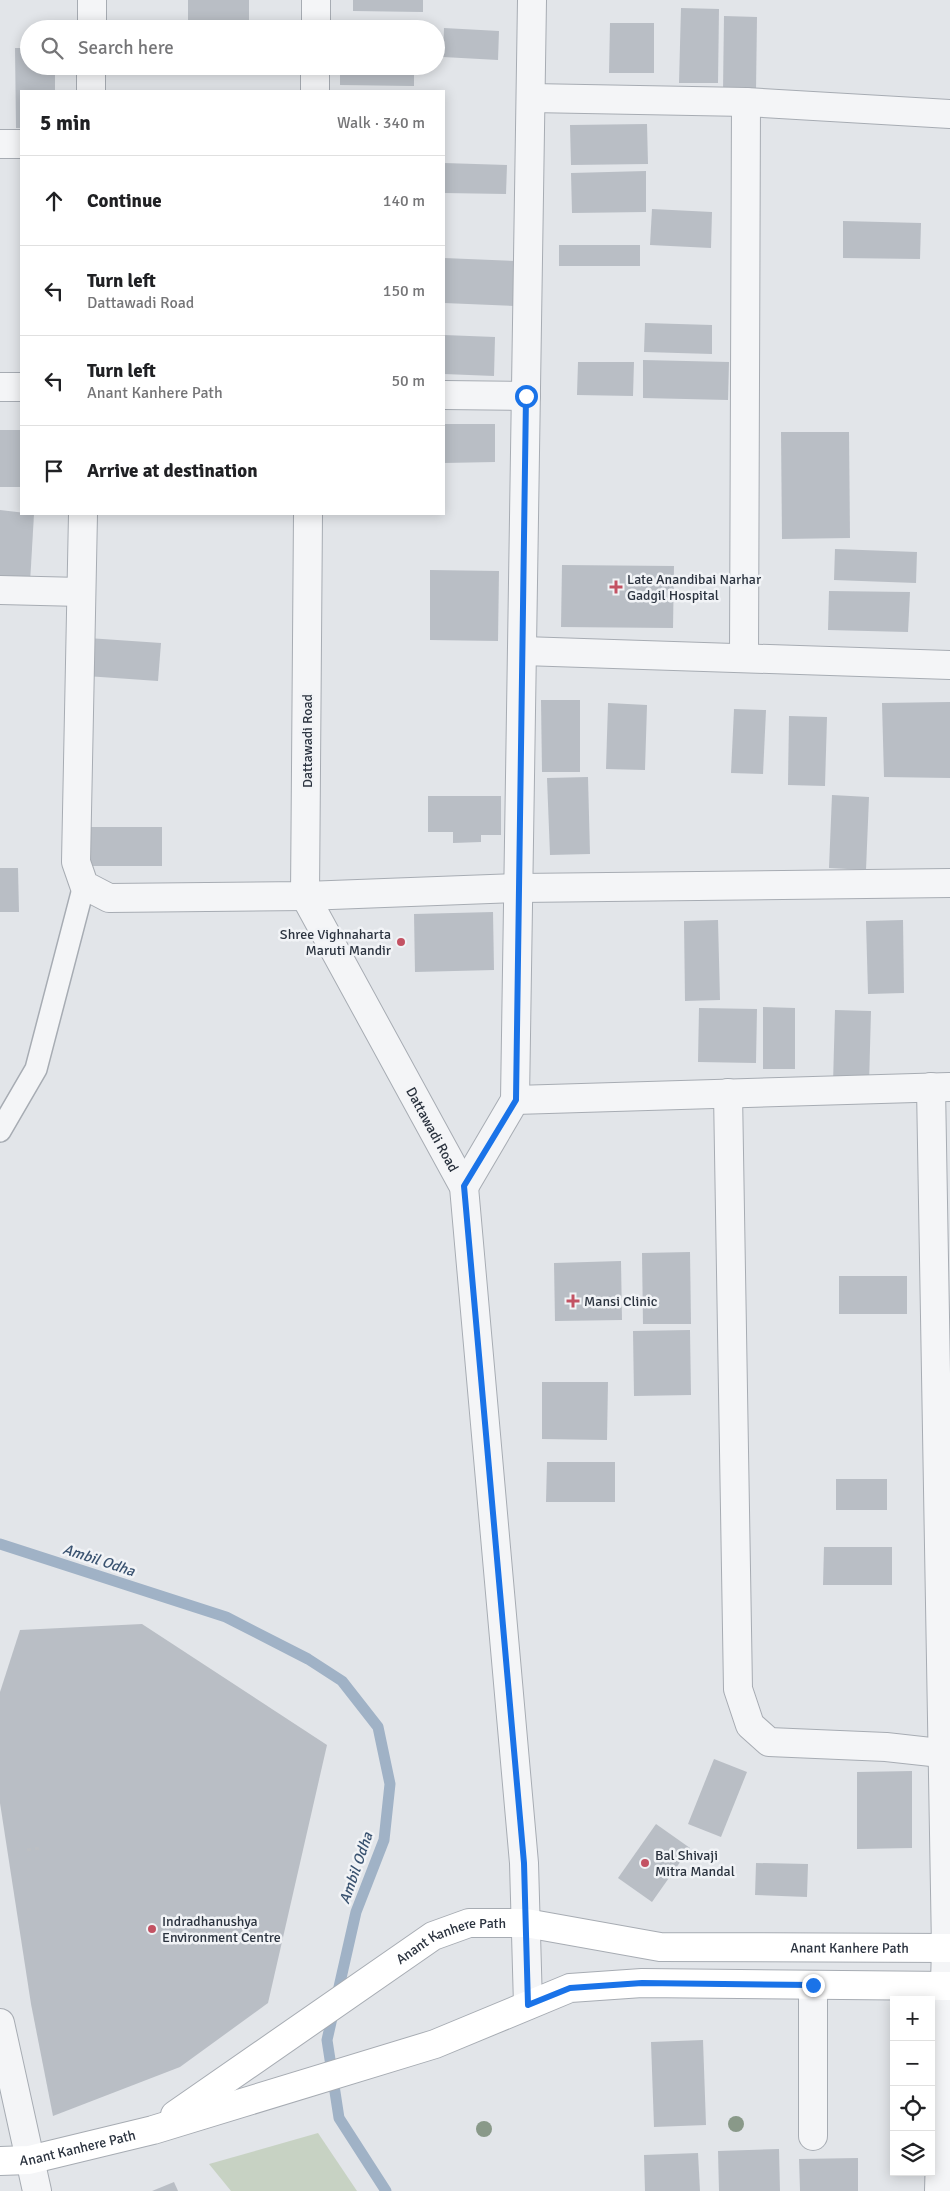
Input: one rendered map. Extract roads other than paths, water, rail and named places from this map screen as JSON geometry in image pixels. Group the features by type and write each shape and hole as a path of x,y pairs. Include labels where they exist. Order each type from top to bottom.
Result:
{"main road":[{"name":"Anant Kanhere Path","path":"0,2161 28,2160 153,2130 209,2103 433,1936 469,1923 526,1923 660,1947 948,1948"},
{"name":"Anant Kanhere Path","path":"209,2103 435,2044 570,1988 642,1983 948,1986"}],"street":[{"path":"92,0 92,20"},
{"path":"316,0 316,20"},
{"path":"464,1186 516,1100 532,0"},
{"path":"90,90 91,75"},
{"path":"314,90 315,75"},
{"path":"531,98 746,102 950,114"},
{"path":"744,658 746,102"},
{"path":"0,144 20,144"},
{"path":"0,387 20,387"},
{"path":"445,395 526,396"},
{"path":"82,515 76,862 84,885 109,898 305,896 519,888 950,883"},
{"name":"Dattawadi Road","path":"308,515 305,896 464,1186 524,1863 528,2005"},
{"path":"0,590 81,592"},
{"path":"523,651 950,665"},
{"path":"516,1100 940,1087 948,1986 939,2191"},
{"path":"728,1093 738,1690 750,1725 769,1742 886,1746 946,1754"},
{"path":"813,1985 813,2136"},
{"path":"0,2023 28,2160 37,2191"}],"lane":[{"path":"0,1131 36,1069 84,885"}],"waterway":[{"name":"Ambil Odha","path":"0,1544 226,1617 308,1659 342,1681 378,1727 390,1784 384,1840 356,1912 327,2040 339,2118 386,2191"}],"place":[{"name":"Late Anandibai Narhar Gadgil Hospital","path":"616,587"},
{"name":"Shree Vighnaharta Maruti Mandir","path":"401,942"},
{"name":"Mansi Clinic","path":"573,1301"},
{"name":"Bal Shivaji Mitra Mandal","path":"645,1863"},
{"name":"Indradhanushya Environment Centre","path":"152,1929"}]}
